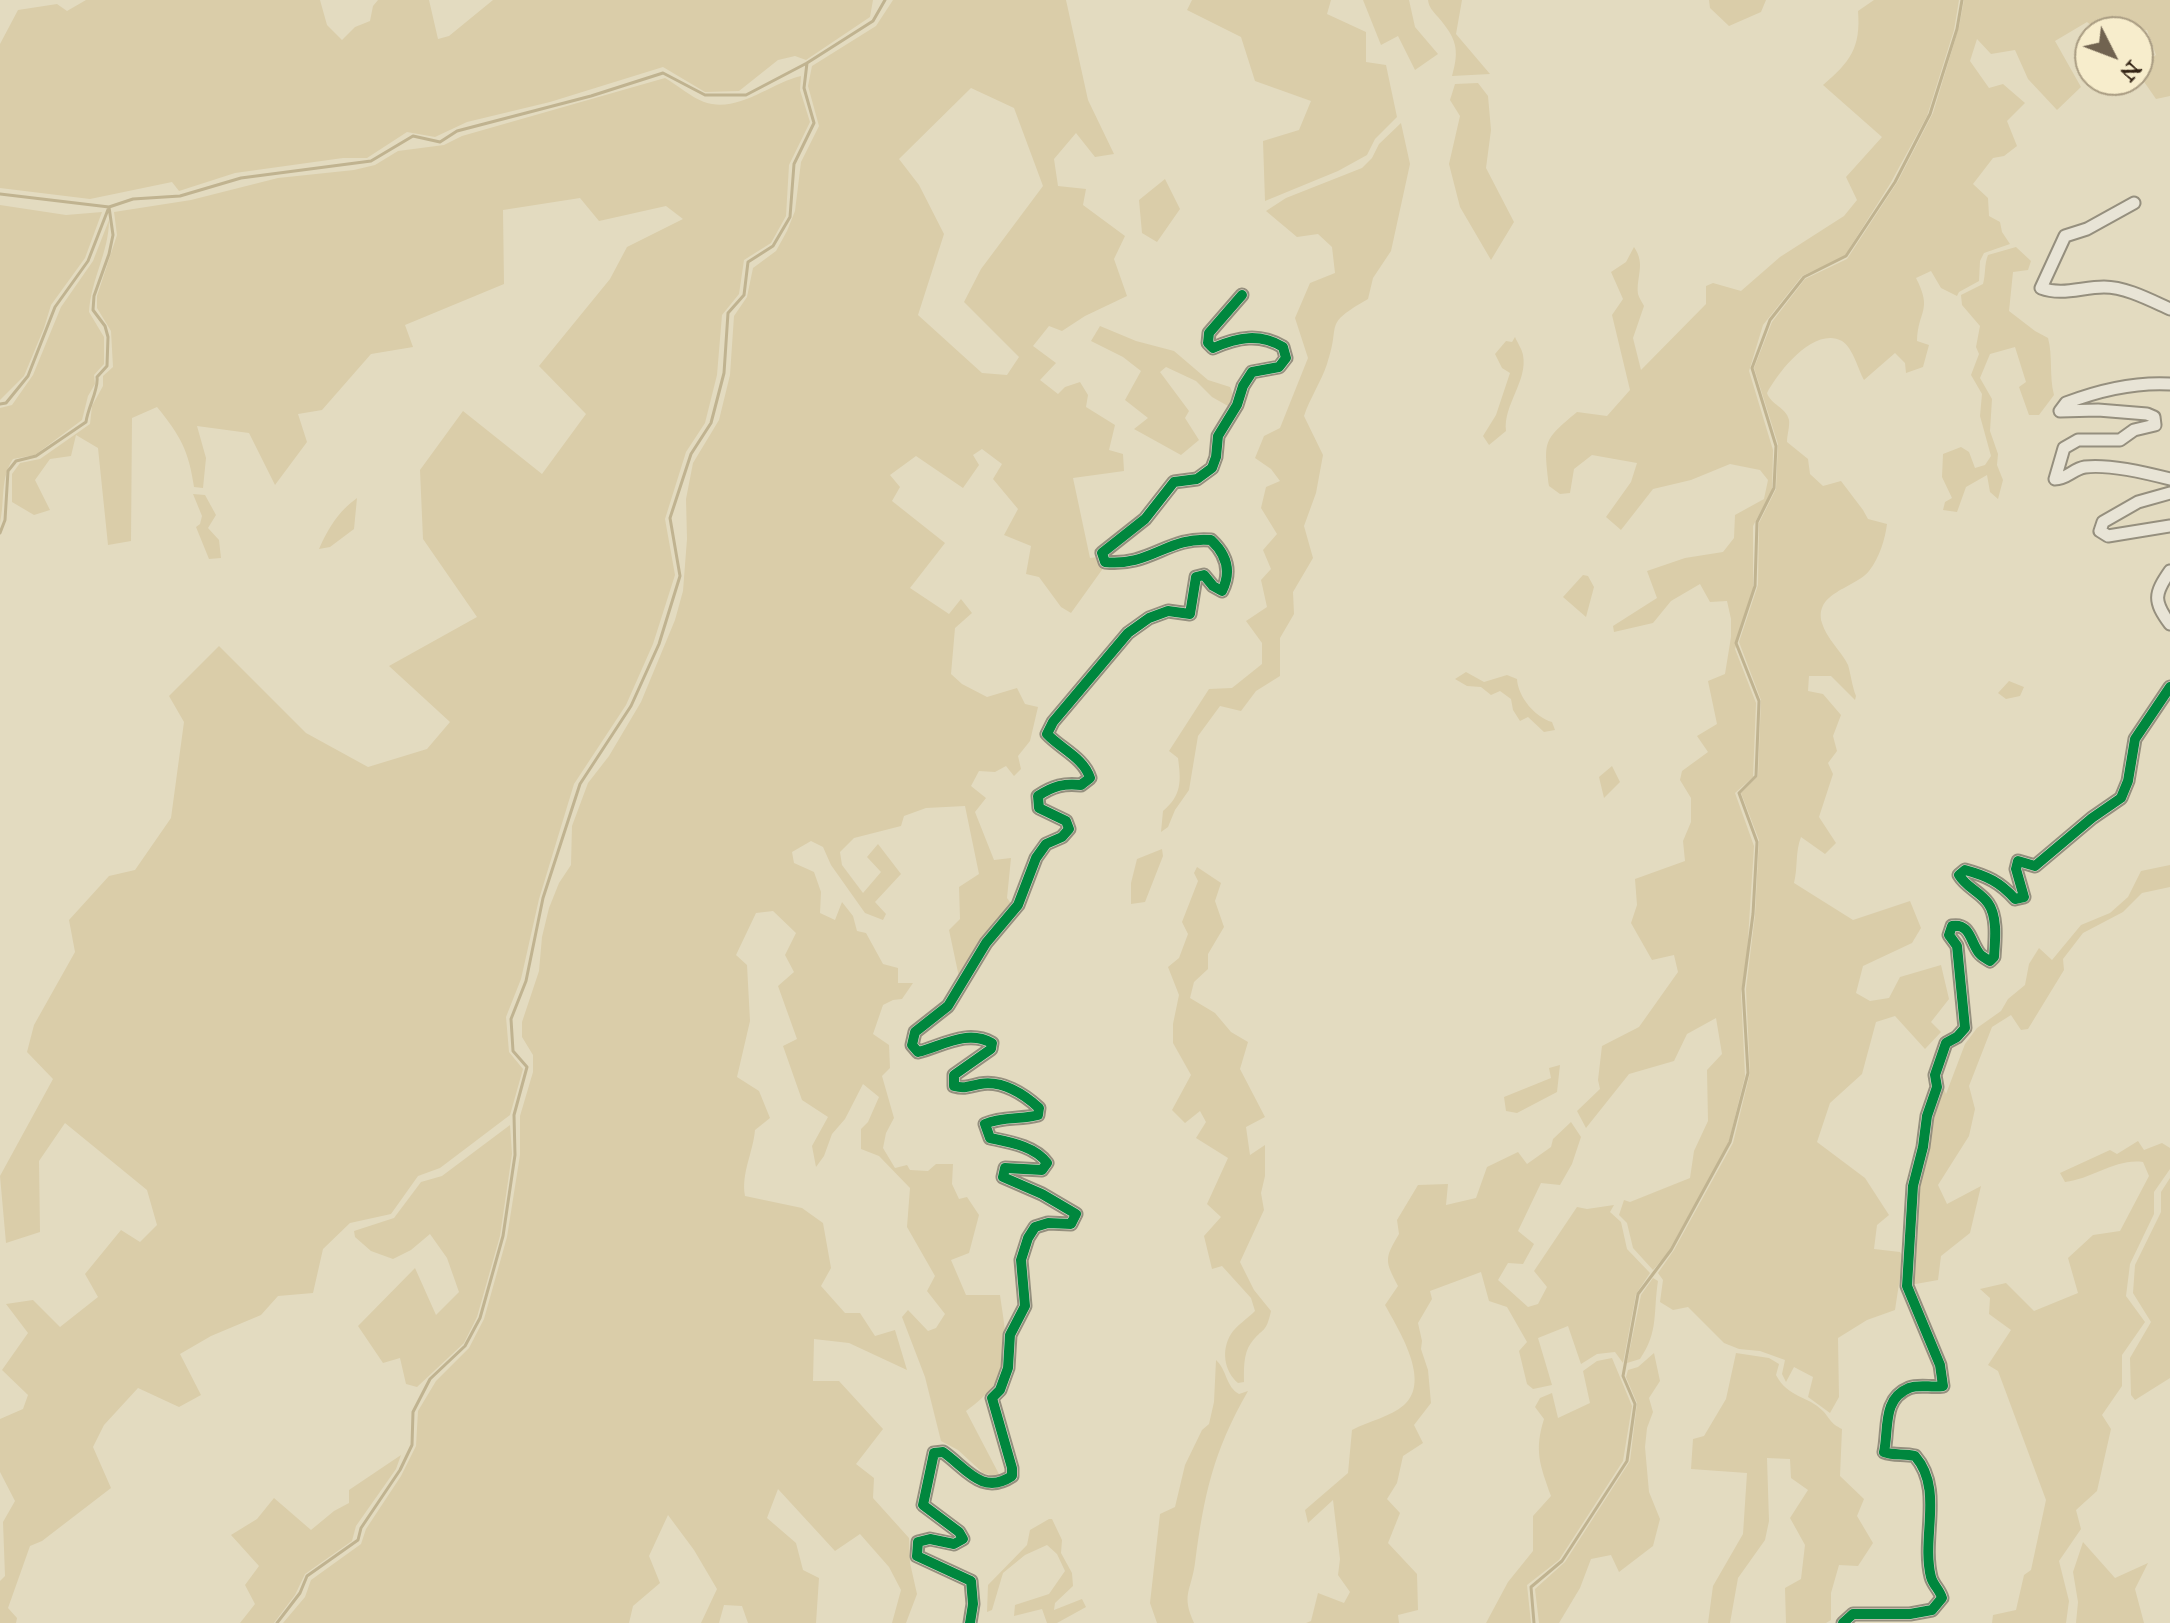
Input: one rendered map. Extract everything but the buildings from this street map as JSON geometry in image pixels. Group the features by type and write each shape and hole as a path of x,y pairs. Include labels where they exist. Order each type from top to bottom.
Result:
{"street":[{"path":"2134,203 2087,229 2065,236 2041,288 2052,292 2104,286 2121,289 2170,309"},
{"path":"970,1623 973,1604 971,1581 917,1556 918,1542 930,1539 954,1544 963,1539 959,1532 923,1505 934,1453 943,1452 978,1480 992,1485 1012,1476 992,1398 1000,1390 1008,1368 1010,1335 1025,1306 1021,1260 1035,1227 1048,1223 1071,1224 1076,1214 1042,1194 1003,1177 1005,1168 1042,1170 1047,1163 1042,1155 990,1138 985,1124 998,1119 1025,1119 1038,1115 1039,1108 1029,1098 1005,1086 983,1083 963,1089 954,1086 954,1075 991,1049 992,1043 985,1039 948,1040 918,1052 912,1045 915,1032 948,1006 986,943 1018,905 1036,858 1046,844 1062,837 1069,829 1066,821 1039,808 1038,796 1066,783 1081,785 1090,778 1087,767 1047,734 1053,722 1128,633 1149,618 1168,611 1190,614 1196,577 1204,575 1222,591 1228,579 1226,560 1211,540 1194,538 1143,559 1122,564 1105,562 1102,553 1145,519 1174,482 1197,479 1212,468 1218,436 1252,372 1279,367 1286,358 1283,347 1271,340 1241,337 1213,348 1208,343 1209,333 1230,305 1242,295"},
{"path":"2170,384 2144,383 2115,388 2066,403 2060,411 2147,414 2154,417 2155,425 2134,430 2120,440 2078,440 2064,448 2055,479 2063,479 2071,472 2086,467 2170,479"},
{"path":"2170,493 2138,502 2103,522 2100,531 2108,536 2170,526"},
{"path":"2170,571 2158,588 2156,598 2170,624"},
{"path":"1843,1623 1853,1614 1910,1614 1932,1610 1942,1598 1931,1580 1927,1475 1915,1456 1884,1452 1890,1404 1909,1388 1943,1386 1944,1381 1907,1286 1913,1186 1927,1116 1937,1087 1935,1075 1946,1043 1965,1028 1957,946 1949,935 1952,926 1959,925 1966,929 1979,954 1990,961 1994,957 1993,916 1988,903 1962,882 1959,875 1965,870 1983,875 2000,882 2015,899 2024,897 2016,869 2018,861 2035,866 2121,798 2128,781 2135,739 2170,687"}],"shaded area":[{"path":"86,0 320,0 327,25 342,40 355,27 370,21 373,6 378,0 429,0 438,39 449,36 493,0 873,0 870,17 806,60 795,56 778,60 739,91 705,92 663,67 550,102 467,122 435,137 407,132 367,158 343,158 235,173 179,191 172,182 90,199 0,188 0,44 18,10 57,4 67,11"},
{"path":"893,0 1066,0 1088,100 1114,154 1095,157 1076,133 1054,159 1058,186 1086,189 1083,205 1125,236 1114,259 1127,296 1062,331 1049,326 1033,346 1056,363 1040,380 1058,394 1065,387 1080,382 1088,395 1086,407 1115,425 1109,450 1123,454 1124,471 1073,478 1090,558 1098,557 1104,567 1071,613 1061,607 1039,577 1026,574 1031,546 1004,535 1018,509 993,479 1002,464 982,449 973,455 979,465 963,488 916,456 890,475 900,487 892,501 945,543 910,588 949,614 961,599 972,613 955,628 951,674 962,684 987,697 1017,688 1025,704 1038,707 1030,741 1018,756 1021,769 1014,776 1006,766 995,772 979,771 971,786 986,798 975,812 994,860 1011,858 1007,898 1013,906 959,977 949,930 960,919 959,887 979,874 965,806 926,808 904,816 901,826 854,838 840,852 842,865 863,893 881,872 867,857 878,844 901,874 875,902 886,914 883,920 865,913 831,865 823,847 811,841 792,852 794,863 814,872 821,892 820,913 835,920 842,902 853,916 857,931 866,933 883,964 898,968 898,983 913,983 902,999 883,1005 873,1034 889,1045 890,1068 882,1076 894,1118 883,1148 895,1168 907,1165 910,1170 928,1171 936,1164 953,1164 952,1184 959,1199 967,1197 979,1215 969,1253 951,1260 966,1295 1000,1295 1005,1360 994,1386 966,1411 1001,1478 983,1473 958,1450 941,1441 925,1377 902,1317 908,1310 928,1331 936,1328 945,1314 927,1291 935,1276 907,1227 910,1188 879,1156 861,1149 861,1129 868,1122 879,1097 863,1084 816,1167 812,1146 828,1117 802,1100 783,1046 797,1039 778,986 794,972 785,955 796,933 773,911 756,913 736,955 747,965 750,1021 737,1077 759,1091 770,1118 755,1130 745,1179 745,1196 802,1208 823,1223 831,1268 821,1286 845,1313 860,1313 875,1336 895,1330 907,1370 849,1343 814,1339 813,1381 839,1381 883,1429 856,1464 874,1478 873,1498 909,1538 910,1563 917,1594 906,1623 892,1623 901,1590 889,1567 860,1534 835,1551 778,1489 767,1518 796,1543 803,1570 819,1578 816,1623 748,1623 742,1606 724,1605 719,1623 701,1623 717,1589 668,1515 649,1556 660,1583 633,1606 629,1623 283,1623 305,1597 311,1580 361,1544 366,1529 401,1476 416,1446 418,1411 436,1381 469,1348 484,1319 507,1237 520,1155 520,1116 533,1072 533,1055 522,1037 522,1022 539,971 549,908 559,883 571,865 572,826 588,783 609,756 641,702 675,620 683,591 686,499 693,463 719,420 730,375 734,316 747,297 753,268 776,251 787,231 795,211 801,162 819,126 808,86 812,66 876,26","holes":["971,88 1014,108 1043,186 981,269 964,302 1019,357 1007,375 982,373 918,315 944,234 919,185 899,159"]},
{"path":"1192,0 1331,0 1327,14 1366,32 1366,62 1386,65 1397,117 1375,139 1367,155 1338,171 1265,201 1263,141 1299,130 1311,101 1255,81 1241,37 1187,10"},
{"path":"1363,0 1409,0 1415,27 1438,54 1415,70 1398,36 1381,45"},
{"path":"1428,0 1462,0 1456,34 1490,74 1452,76 1455,44"},
{"path":"1709,0 1766,0 1761,12 1729,26 1710,8"},
{"path":"1874,0 1959,0 1954,30 1927,116 1890,184 1844,257 1802,276 1763,325 1749,371 1773,450 1772,490 1753,526 1753,589 1735,649 1756,703 1753,777 1735,793 1754,846 1747,954 1741,993 1745,1076 1728,1145 1667,1254 1653,1270 1633,1248 1627,1223 1619,1215 1624,1200 1630,1202 1690,1178 1694,1151 1708,1121 1707,1070 1722,1054 1716,1018 1687,1034 1674,1061 1629,1074 1586,1128 1577,1111 1600,1089 1598,1080 1602,1046 1639,1027 1678,972 1674,955 1652,960 1631,923 1637,905 1635,879 1685,861 1683,841 1691,822 1691,798 1680,780 1682,771 1708,752 1697,736 1717,724 1708,681 1725,674 1731,619 1727,601 1710,602 1700,584 1671,601 1653,623 1614,632 1613,626 1657,598 1647,571 1685,558 1723,552 1734,538 1735,515 1764,499 1768,480 1760,470 1730,464 1691,480 1653,489 1621,530 1606,517 1631,482 1637,463 1592,455 1574,469 1570,493 1560,494 1549,486 1546,450 1551,436 1577,412 1607,416 1630,390 1612,315 1623,299 1611,272 1626,262 1634,247 1640,265 1638,294 1644,306 1633,338 1641,370 1706,304 1706,286 1713,283 1741,291 1780,257 1844,216 1857,200 1846,177 1882,137 1823,85 1852,53 1858,35 1858,11"},
{"path":"1964,0 2170,0 2170,96 2156,99 2154,96 2154,16 2074,16 2074,30 2055,41 2074,75 2074,94 2057,110 2028,79 2015,50 1991,54 1977,39 1970,61 1989,88 2003,84 2025,103 2007,121 2017,146 2004,156 1993,158 1973,184 1988,198 1989,216 2000,222 2010,244 1984,253 1980,261 1979,281 1957,296 1941,288 1931,271 1916,278 1924,304 1917,341 1929,345 1923,367 1906,373 1905,363 1895,353 1864,380 1846,344 1831,338 1809,345 1798,354 1779,374 1767,393 1787,416 1787,442 1808,459 1810,474 1823,486 1841,481 1868,519 1887,524 1881,549 1869,571 1829,598 1821,613 1824,629 1848,665 1856,696 1855,700 1831,676 1809,676 1808,691 1823,694 1841,715 1833,736 1837,751 1828,763 1833,774 1819,817 1836,843 1825,854 1801,837 1794,883 1853,920 1910,901 1921,928 1912,943 1863,966 1856,993 1870,1001 1889,998 1900,977 1941,965 1949,999 1931,1022 1941,1032 1925,1049 1895,1016 1876,1022 1862,1074 1830,1103 1817,1142 1865,1178 1889,1215 1877,1225 1874,1249 1900,1252 1903,1257 1895,1310 1867,1320 1838,1338 1839,1397 1830,1413 1808,1397 1813,1377 1794,1367 1786,1382 1782,1374 1785,1360 1724,1343 1688,1307 1673,1310 1660,1302 1663,1280 1658,1273 1733,1143 1750,1073 1746,989 1755,915 1759,840 1741,793 1758,776 1761,700 1739,642 1758,585 1759,523 1776,489 1778,444 1754,368 1772,322 1805,279 1847,259 1898,181 1933,113"},
{"path":"801,76 800,90 810,122 789,165 786,216 771,243 744,260 739,294 722,315 717,375 705,423 686,452 665,519 675,575 653,644 626,705 574,784 539,899 521,979 506,1017 509,1052 523,1069 510,1115 440,1168 418,1176 391,1214 350,1223 323,1249 313,1293 278,1296 261,1315 211,1336 180,1354 201,1395 179,1407 138,1388 104,1425 93,1447 111,1488 42,1541 30,1546 8,1608 17,1618 16,1623 0,1623 0,1581 5,1576 3,1522 15,1501 0,1472 0,1419 23,1409 28,1395 2,1370 28,1333 6,1304 33,1300 60,1327 98,1297 85,1274 121,1230 140,1242 157,1225 147,1190 65,1123 39,1161 40,1232 6,1243 0,1176 53,1079 27,1052 34,1025 75,952 69,920 109,876 135,870 171,818 184,722 169,696 219,646 306,733 368,767 427,749 450,722 389,666 477,617 423,539 420,470 463,411 542,474 586,414 539,366 610,279 627,247 683,219 666,206 599,221 580,198 503,210 504,284 405,325 413,347 371,354 322,410 298,414 307,442 275,485 249,433 197,426 206,458 203,488 194,487 182,444 157,407 132,418 131,541 108,545 98,448 76,435 71,456 50,459 35,480 50,510 34,515 12,502 12,474 20,463 40,459 90,424 92,406 103,386 103,376 113,367 111,331 97,308 97,296 117,235 114,212 191,200 278,178 375,165 398,151 444,145 462,136 665,78 699,100 717,105 741,101"},
{"path":"1478,83 1488,96 1491,130 1486,168 1514,222 1491,260 1460,207 1449,164 1460,116 1450,100 1455,84"},
{"path":"1401,123 1410,164 1391,251 1373,278 1368,299 1338,320 1327,364 1304,416 1323,455 1316,493 1304,526 1313,558 1293,592 1294,614 1280,638 1280,676 1256,691 1241,711 1220,706 1198,736 1189,790 1168,827 1161,832 1163,811 1174,799 1180,781 1178,758 1169,751 1209,689 1232,688 1262,664 1262,643 1246,621 1267,607 1261,580 1271,569 1263,550 1277,534 1261,508 1266,487 1280,481 1271,469 1255,458 1264,436 1280,428 1308,358 1295,318 1310,283 1335,273 1332,247 1318,234 1297,237 1266,211 1286,198 1362,168 1379,144"},
{"path":"1165,179 1180,209 1157,242 1142,233 1139,200"},
{"path":"0,205 66,215 102,212 85,258 51,305 24,376 0,400"},
{"path":"109,220 89,312 104,337 104,364 94,375 95,384 88,396 82,420 35,455 13,459 4,482 0,523 0,408 12,405 33,375 61,307 93,261"},
{"path":"2016,247 2031,261 2028,270 2013,272 2009,311 2048,338 2054,395 2039,415 2029,415 2019,387 2026,382 2015,347 1990,354 1980,378 1992,399 1990,431 2003,480 1998,499 1990,492 1987,475 1966,487 1957,512 1943,510 1945,502 1952,498 1942,477 1943,454 1961,447 1969,452 1975,468 1985,465 1991,456 1980,416 1982,394 1971,375 1979,354 1976,347 1980,326 1962,305 1961,295 1983,284 1988,255"},
{"path":"1100,326 1136,341 1174,351 1208,380 1230,387 1234,397 1228,406 1212,397 1196,381 1166,367 1160,372 1189,411 1185,418 1199,440 1181,455 1134,429 1148,418 1125,400 1141,371 1123,357 1091,341"},
{"path":"1515,337 1523,355 1522,374 1508,412 1506,431 1489,445 1483,436 1496,415 1510,373 1502,368 1495,354 1506,341 1512,342"},
{"path":"193,494 205,495 216,515 208,528 219,540 221,558 209,559 196,527 202,516"},
{"path":"357,498 354,529 330,547 319,549 335,520"},
{"path":"1583,575 1588,576 1594,587 1586,617 1563,597"},
{"path":"1466,672 1484,682 1507,675 1517,679 1520,693 1528,705 1552,722 1555,730 1544,732 1528,717 1520,721 1511,699 1500,691 1491,695 1481,687 1467,686 1455,679"},
{"path":"2009,681 2024,687 2020,696 2006,699 1998,693"},
{"path":"1612,766 1620,782 1604,798 1599,777"},
{"path":"1162,849 1163,856 1145,902 1131,904 1131,883 1137,859"},
{"path":"2170,865 2170,887 2142,893 2123,912 2083,933 2063,959 2064,970 2028,1029 2021,1030 2011,1015 1992,1027 1969,1086 1975,1109 1969,1136 1938,1185 1947,1204 1981,1186 1970,1233 1941,1256 1938,1280 1910,1285 1918,1186 1931,1117 1942,1084 1946,1094 1965,1044 1977,1028 2001,1011 2008,999 2025,985 2029,964 2039,948 2052,960 2081,925 2110,913 2128,897 2141,871"},
{"path":"1197,867 1221,883 1215,901 1224,927 1208,954 1208,969 1194,982 1190,998 1215,1013 1231,1032 1248,1042 1240,1069 1265,1117 1246,1127 1250,1155 1265,1145 1265,1176 1261,1193 1264,1210 1240,1262 1254,1290 1271,1311 1266,1327 1248,1347 1244,1382 1238,1383 1227,1366 1226,1347 1233,1331 1255,1311 1251,1298 1222,1266 1212,1269 1204,1236 1221,1217 1207,1204 1228,1158 1196,1138 1206,1122 1200,1111 1185,1123 1172,1110 1191,1075 1173,1043 1179,995 1168,967 1179,958 1188,934 1182,922 1198,881 1194,873"},
{"path":"1560,1065 1557,1092 1517,1113 1506,1111 1504,1097 1551,1078 1549,1068"},
{"path":"1571,1122 1581,1137 1572,1164 1560,1185 1541,1183 1518,1231 1534,1244 1523,1264 1508,1263 1498,1280 1528,1307 1538,1304 1547,1287 1534,1271 1577,1207 1587,1209 1614,1205 1610,1212 1621,1222 1627,1249 1650,1273 1636,1294 1623,1363 1615,1352 1597,1354 1581,1364 1568,1326 1538,1338 1552,1385 1533,1389 1527,1384 1519,1351 1527,1342 1507,1307 1489,1301 1481,1272 1430,1291 1432,1299 1418,1323 1431,1403 1414,1425 1423,1443 1403,1456 1397,1483 1387,1499 1400,1513 1388,1543 1417,1574 1418,1610 1398,1615 1399,1623 1306,1623 1311,1621 1318,1593 1344,1603 1350,1592 1338,1575 1340,1559 1333,1500 1308,1523 1305,1510 1348,1473 1352,1430 1404,1405 1412,1395 1415,1383 1410,1355 1385,1305 1398,1286 1388,1260 1399,1234 1397,1220 1418,1185 1448,1184 1446,1205 1476,1198 1487,1167 1518,1152 1527,1164 1551,1147 1553,1139"},
{"path":"510,1125 512,1154 500,1236 477,1317 464,1343 417,1387 406,1384 400,1358 383,1363 358,1326 415,1268 436,1315 459,1292 447,1258 430,1234 411,1250 393,1259 371,1251 355,1237 354,1231 394,1218 421,1182 442,1176"},
{"path":"2138,1141 2144,1150 2162,1143 2170,1148 2170,1169 2154,1192 2154,1214 2130,1264 2126,1296 2145,1322 2122,1355 2122,1386 2102,1415 2111,1429 2097,1491 2076,1510 2081,1529 2059,1561 2069,1601 2066,1623 1992,1623 1993,1615 2016,1610 2024,1575 2031,1570 2046,1500 1998,1371 1988,1365 2011,1330 1989,1314 1990,1298 1980,1289 2006,1283 2034,1311 2078,1293 2068,1258 2093,1235 2120,1231 2149,1176 2143,1162 2123,1163 2065,1182 2060,1173 2110,1150 2117,1154"},
{"path":"2170,1178 2170,1378 2135,1400 2131,1395 2130,1358 2151,1322 2133,1293 2135,1265 2161,1212 2161,1192"},
{"path":"1653,1278 1658,1281 1650,1340 1640,1359 1627,1363 1641,1295"},
{"path":"1654,1353 1660,1381 1649,1398 1653,1412 1645,1447 1649,1492 1660,1519 1653,1546 1619,1572 1611,1555 1591,1559 1580,1588 1559,1623 1539,1623 1535,1589 1565,1562 1630,1461 1637,1403 1626,1377 1628,1370 1638,1367"},
{"path":"1736,1353 1769,1358 1779,1364 1776,1375 1786,1388 1817,1406 1842,1429 1840,1476 1864,1499 1857,1516 1873,1543 1858,1566 1839,1565 1831,1593 1831,1620 1826,1623 1786,1623 1785,1588 1801,1579 1805,1545 1790,1518 1808,1490 1791,1478 1790,1459 1767,1458 1769,1521 1765,1540 1738,1578 1730,1623 1708,1623 1713,1586 1743,1534 1747,1473 1691,1469 1693,1439 1704,1436 1726,1399"},
{"path":"1612,1358 1632,1406 1623,1461 1559,1560 1527,1585 1531,1623 1486,1623 1508,1582 1533,1551 1533,1516 1551,1496 1540,1458 1539,1440 1544,1419 1535,1407 1540,1398 1552,1393 1558,1418 1590,1403 1583,1371 1597,1361"},
{"path":"1216,1360 1235,1391 1239,1394 1248,1391 1226,1434 1206,1495 1188,1593 1194,1623 1157,1623 1150,1603 1160,1514 1175,1507 1185,1465 1202,1430 1209,1424 1214,1402"},
{"path":"401,1455 396,1469 356,1526 352,1541 305,1574 295,1595 274,1623 240,1623 255,1604 245,1585 259,1566 231,1535 257,1519 274,1498 311,1530 349,1503 349,1490"},
{"path":"1052,1519 1062,1540 1061,1553 1072,1573 1073,1586 1055,1603 1054,1610 1082,1599 1086,1607 1057,1623 1047,1623 1042,1609 1014,1616 1015,1605 1049,1594 1065,1571 1057,1554 1047,1545 1025,1555 1003,1573 992,1610 987,1612 988,1585 1027,1545 1030,1530"},
{"path":"2083,1542 2115,1578 2148,1563 2135,1589 2144,1623 2076,1623 2078,1602 2073,1572"}],"waterway":[{"path":"0,404 6,403 28,376 55,307 88,261 109,207 133,199 180,196 241,178 371,161 413,136 440,142 457,131 591,96 663,73 705,95 746,95 807,63 873,21 885,0"},
{"path":"1534,1623 1531,1587 1562,1561 1627,1461 1635,1404 1623,1376 1638,1294 1671,1250 1730,1142 1748,1073 1743,989 1753,914 1757,842 1739,793 1756,776 1759,701 1736,643 1755,586 1757,522 1774,488 1776,446 1752,368 1770,320 1804,277 1846,256 1895,182 1930,114 1957,29 1962,0"},
{"path":"277,1623 300,1593 307,1576 358,1540 361,1528 400,1470 412,1445 413,1412 430,1379 465,1346 480,1318 503,1236 515,1155 514,1115 527,1067 513,1051 511,1019 526,981 543,898 580,784 631,706 659,644 680,576 670,518 691,454 711,423 724,373 728,313 744,295 748,262 773,246 790,217 794,164 814,123 804,88 807,63"},
{"path":"0,194 109,207 113,235 94,296 93,310 105,326 108,337 107,366 97,377 86,422 36,456 16,461 8,471 5,520 0,533"}],"cycle path":[{"path":"970,1623 973,1604 971,1581 917,1556 918,1542 930,1539 954,1544 963,1539 959,1532 923,1505 934,1453 943,1452 983,1481 992,1483 1012,1476 992,1398 1000,1390 1008,1368 1010,1335 1025,1306 1021,1260 1035,1227 1048,1223 1071,1224 1076,1214 1042,1194 1003,1177 1005,1168 1042,1170 1047,1163 1036,1152 990,1138 985,1124 1038,1115 1039,1108 1020,1093 1004,1086 988,1083 954,1086 954,1075 991,1049 992,1043 964,1038 918,1052 912,1045 915,1032 948,1006 986,943 1018,905 1036,858 1046,844 1062,837 1069,829 1066,821 1039,808 1038,796 1059,786 1081,785 1090,778 1077,759 1047,734 1053,722 1128,633 1149,618 1168,611 1190,614 1196,577 1204,575 1222,591 1227,577 1226,563 1211,540 1183,542 1121,562 1105,562 1102,553 1145,519 1174,482 1197,479 1212,468 1218,436 1252,372 1279,367 1286,358 1283,347 1257,338 1231,341 1213,348 1208,343 1209,333 1242,295"},
{"path":"1843,1623 1853,1614 1910,1614 1932,1610 1942,1598 1932,1580 1929,1562 1930,1498 1924,1469 1915,1456 1884,1452 1888,1416 1894,1399 1909,1388 1943,1386 1940,1365 1907,1286 1913,1186 1927,1116 1937,1087 1935,1075 1946,1043 1965,1028 1957,946 1949,935 1952,926 1963,927 1982,956 1990,961 1994,957 1995,929 1991,909 1985,899 1959,875 1965,870 1980,875 1998,884 2015,899 2024,897 2016,869 2018,861 2035,866 2121,798 2128,781 2135,739 2170,687"}]}
